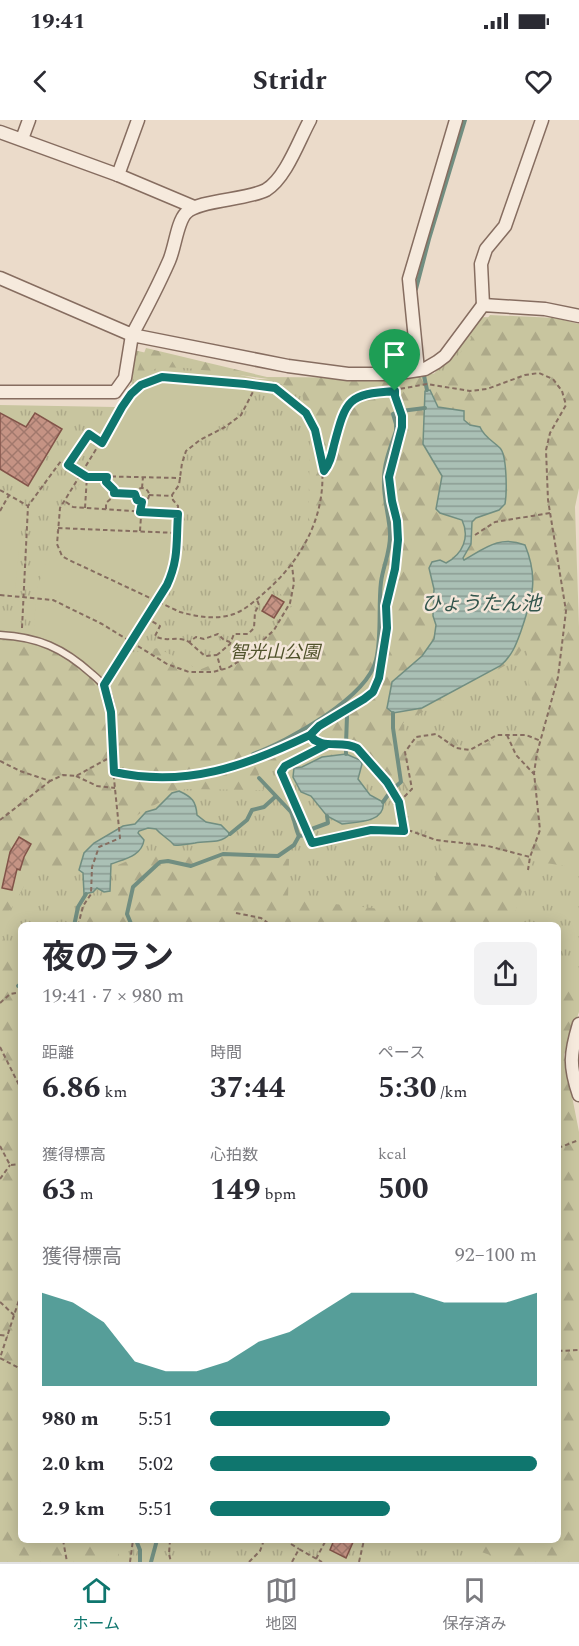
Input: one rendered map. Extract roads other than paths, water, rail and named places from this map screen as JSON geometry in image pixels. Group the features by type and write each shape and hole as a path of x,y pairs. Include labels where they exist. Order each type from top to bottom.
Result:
{"street":[{"path":"22,140 28,120"},
{"path":"118,174 138,120"},
{"path":"0,392 115,392 125,378 132,335 170,259 186,213 194,207 266,190 276,181 286,166 310,120"},
{"path":"422,369 409,279 456,120"},
{"path":"0,278 132,335 288,366 348,374 393,374 422,369 445,356 483,305 481,264 486,249 505,226 542,120"},
{"path":"0,132 118,174 194,207"},
{"path":"483,305 545,309 579,316"},
{"path":"579,1024 571,1050 571,1066 579,1095"}],"lane":[{"path":"0,635 22,636 63,651 75,658 104,685 111,712 112,750"}],"water":[{"name":"ひょうたん池","path":"430,390 438,407 464,411 464,420 470,425 480,427 486,436 500,448 504,458 505,504 499,510 476,518 472,522 471,544 464,560 500,542 508,541 525,545 532,568 532,588 517,641 511,654 500,666 422,708 393,713 387,708 392,682 422,656 434,639 436,625 433,616 434,589 429,568 432,562 440,560 446,563 457,555 465,539 462,520 440,513 436,509 442,476 423,444 425,391"},
{"path":"346,754 360,760 362,764 358,779 370,795 383,802 383,809 380,814 369,820 342,824 327,816 311,796 301,792 293,777 294,768 302,767 322,757"},
{"path":"179,791 192,800 196,806 197,815 206,822 221,825 230,834 218,841 174,845 156,829 148,828 139,831 138,833 144,840 140,850 132,856 111,864 110,891 104,892 97,888 93,892 84,894 83,873 79,870 84,853 94,843 123,826 135,824 146,812 156,809 172,793"}],"waterway":[{"path":"416,289 465,120"},
{"path":"423,371 427,390"},
{"path":"401,411 425,408"},
{"path":"253,754 305,729 342,703 370,674 376,660 379,641 381,582 390,540 384,473 396,431 393,414 400,412"},
{"path":"393,713 401,782 395,787"},
{"path":"346,744 347,716"},
{"path":"346,746 346,754"},
{"path":"259,778 291,812 299,836"},
{"path":"383,802 388,795"},
{"path":"230,834 247,820 252,810 264,807 275,797"},
{"path":"309,830 328,823 327,816"},
{"path":"130,922 127,914 133,887 160,862 168,861 191,866 223,854 278,856 294,845 299,836 305,835"},
{"path":"75,922 78,907 86,894"},
{"path":"137,1543 140,1562"},
{"path":"151,1562 156,1543"}],"park label":[{"name":"智光山公園","path":"275,652"}]}
